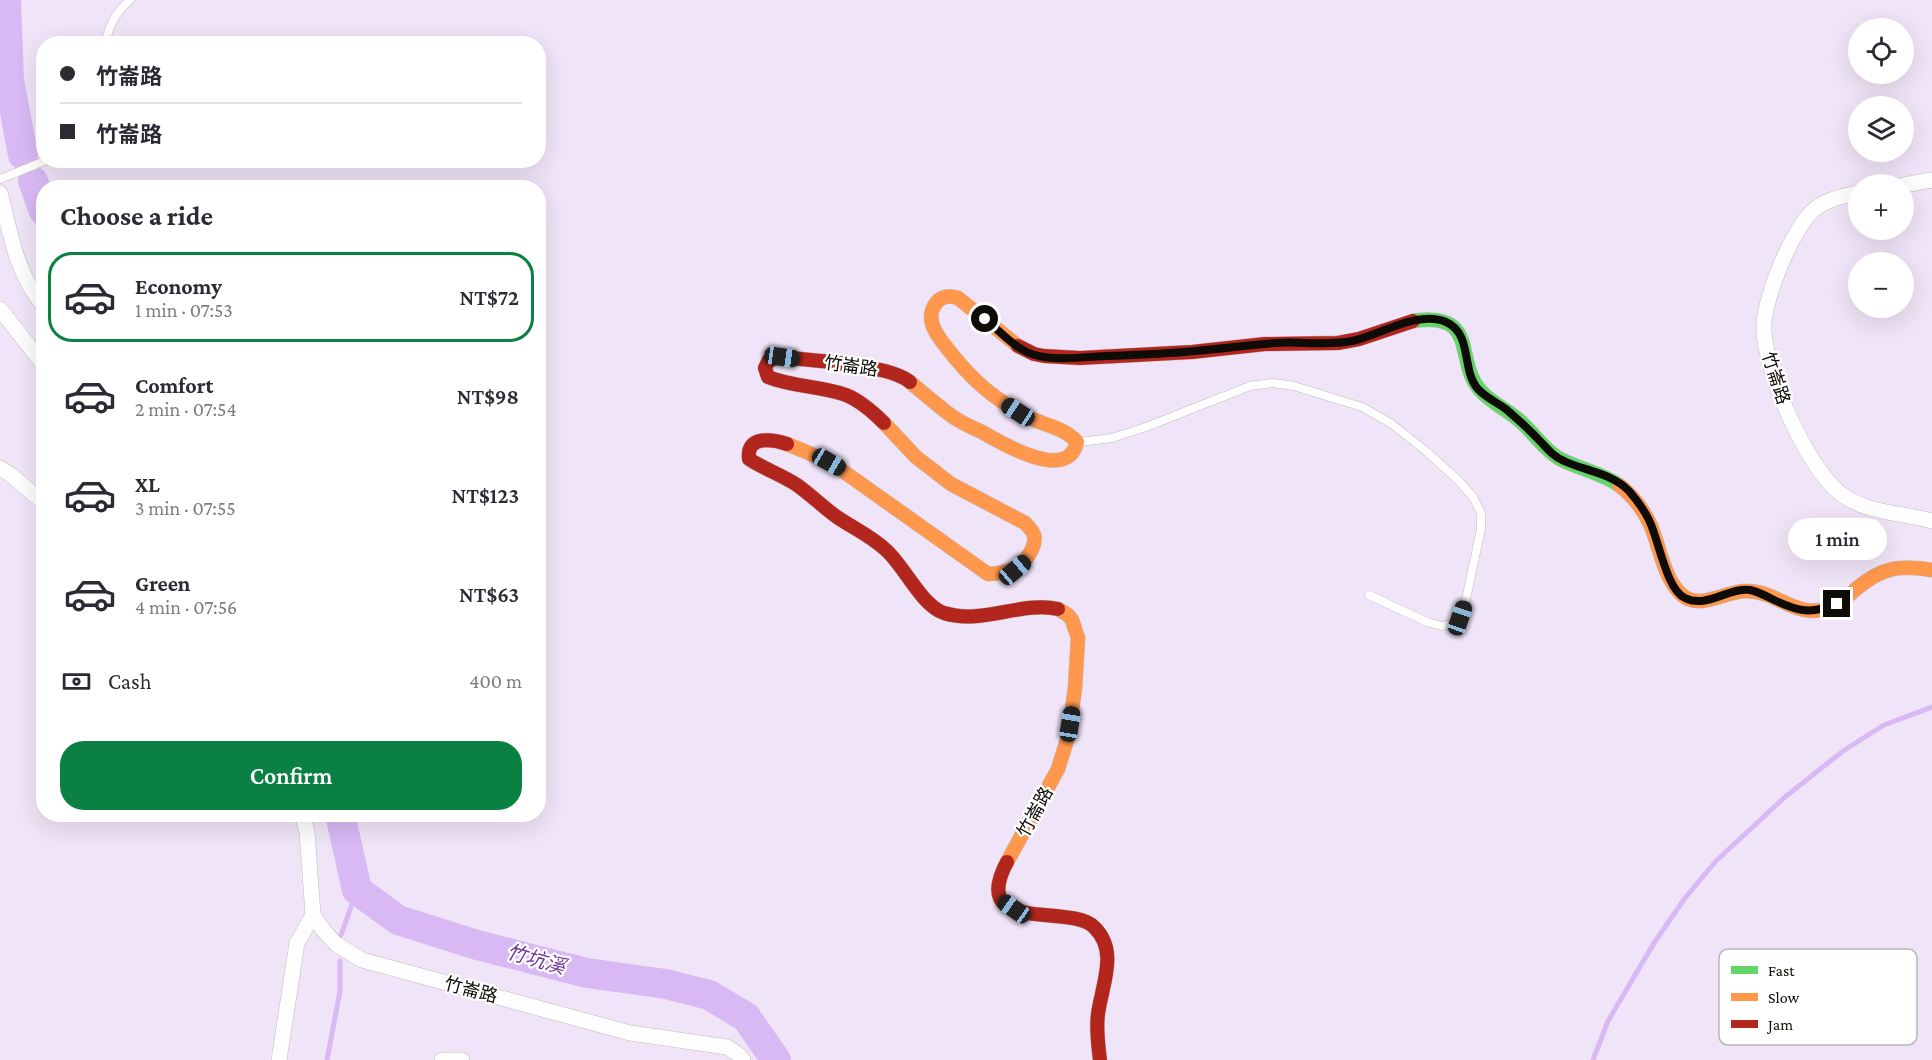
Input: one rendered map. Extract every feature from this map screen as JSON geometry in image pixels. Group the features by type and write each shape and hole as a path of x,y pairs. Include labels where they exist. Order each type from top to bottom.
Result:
{"street":[{"path":"1914,183 1932,180"},
{"path":"0,194 14,253 23,276 36,295"},
{"name":"竹崙路","path":"1848,196 1825,202 1805,218 1795,236 1767,303 1763,329 1767,357 1784,406 1807,450 1826,478 1839,492 1853,502 1866,507 1932,521"},
{"path":"1077,442 1071,434 1034,420 981,387 934,330 930,318 934,305 941,298 951,296 963,300 1017,345 1034,355 1049,357 1080,358 1180,352 1277,343 1329,344 1361,339 1416,320 1432,319 1446,322 1456,329 1463,339 1477,388 1519,421 1551,454 1565,462 1616,481 1627,489 1650,520 1676,591 1682,597 1702,600 1749,590 1761,593 1795,610 1823,610 1837,604 1880,570 1893,566 1932,570"},
{"path":"0,309 36,355"},
{"name":"竹崙路","path":"1077,442 1076,451 1068,457 1055,461 1037,458 1014,450 951,416 903,376 882,369 782,357 769,360 765,368 768,377 777,382 833,392 854,399 872,411 894,431 913,454 943,479 1025,523 1034,535 1034,544 1028,559 1015,570 1001,574 988,574 840,469 817,456 781,442 766,439 754,443 748,452 749,459 796,484 836,516 871,537 905,571 915,588 930,604 944,613 960,616 987,616 1045,607 1058,608 1070,616 1076,628 1078,643 1076,685 1062,762 1010,859 1001,878 999,892 1003,901 1014,909 1091,924 1103,937 1108,950 1109,963 1097,1015 1097,1044 1100,1060"},
{"path":"0,468 36,496"},
{"path":"279,1060 297,943 313,915 307,832 304,822"},
{"name":"竹崙路","path":"313,915 336,944 362,960 630,1033 727,1047 743,1060"},
{"path":"442,1060 462,1060"}],"lane":[{"path":"107,36 115,16 130,0"},
{"path":"0,180 36,165"},
{"path":"1077,442 1112,438 1250,386 1273,383 1294,386 1362,407 1392,424 1427,452 1459,481 1473,497 1481,513 1481,529 1465,604 1460,618 1454,624 1442,626 1427,622 1369,595"}],"shaded area":[{"path":"0,0 1932,0 1932,1060 0,1060"}],"waterway":[{"name":"竹坑溪","path":"6,0 9,80 23,155"},
{"name":"竹坑溪","path":"33,181 36,189"},
{"path":"1593,1060 1608,1021 1654,943 1685,898 1716,861 1785,797 1843,751 1884,725 1932,707"},
{"name":"竹坑溪","path":"342,822 357,890 398,920 477,945 587,973 666,984 709,995 746,1017 776,1060"},
{"path":"341,935 357,890"},
{"path":"327,1060 340,991 340,961"}],"traffic: fast":[{"path":"1413,321 1434,320 1448,323 1457,331 1472,378 1484,395 1520,421 1554,455 1619,485"}],"traffic: slow":[{"path":"910,382 953,417 1004,444 1034,457 1049,460 1061,459 1071,454 1077,442 1060,430 1015,410 974,379 935,331 932,311 942,298 958,298 1018,346"},
{"path":"787,444 840,469 988,574 1008,571 1020,565 1029,555 1034,544 1034,535 1025,523 951,484 916,457 884,423"},
{"path":"1619,485 1644,513 1670,580 1682,595 1689,599 1705,601 1747,591 1757,592 1795,607 1815,611 1834,606 1874,576 1891,569 1932,570"},
{"path":"1007,862 1058,769 1068,737 1075,688 1078,638 1072,620 1058,609"}],"traffic: jam":[{"path":"1018,346 1044,356 1080,358 1192,352 1265,344 1338,343 1359,339 1413,321"},
{"path":"884,423 862,404 846,395 768,377 765,368 769,360 782,357 849,364 885,371 910,382"},
{"path":"787,444 768,440 756,442 749,451 749,459 797,485 837,517 880,545 893,557 921,594 936,609 958,616 987,615 1044,607 1058,609"},
{"path":"1007,862 999,885 1001,900 1011,908 1027,913 1082,920 1094,927 1102,936 1106,946 1107,968 1097,1020 1100,1060"}],"route":[{"path":"985,319 1017,345 1034,355 1080,358 1191,352 1277,343 1329,344 1379,334 1416,320 1432,319 1446,322 1456,329 1463,339 1477,388 1519,421 1551,454 1565,462 1616,481 1627,489 1650,520 1676,591 1682,597 1702,600 1749,590 1761,593 1795,610 1823,610 1837,604"}]}
